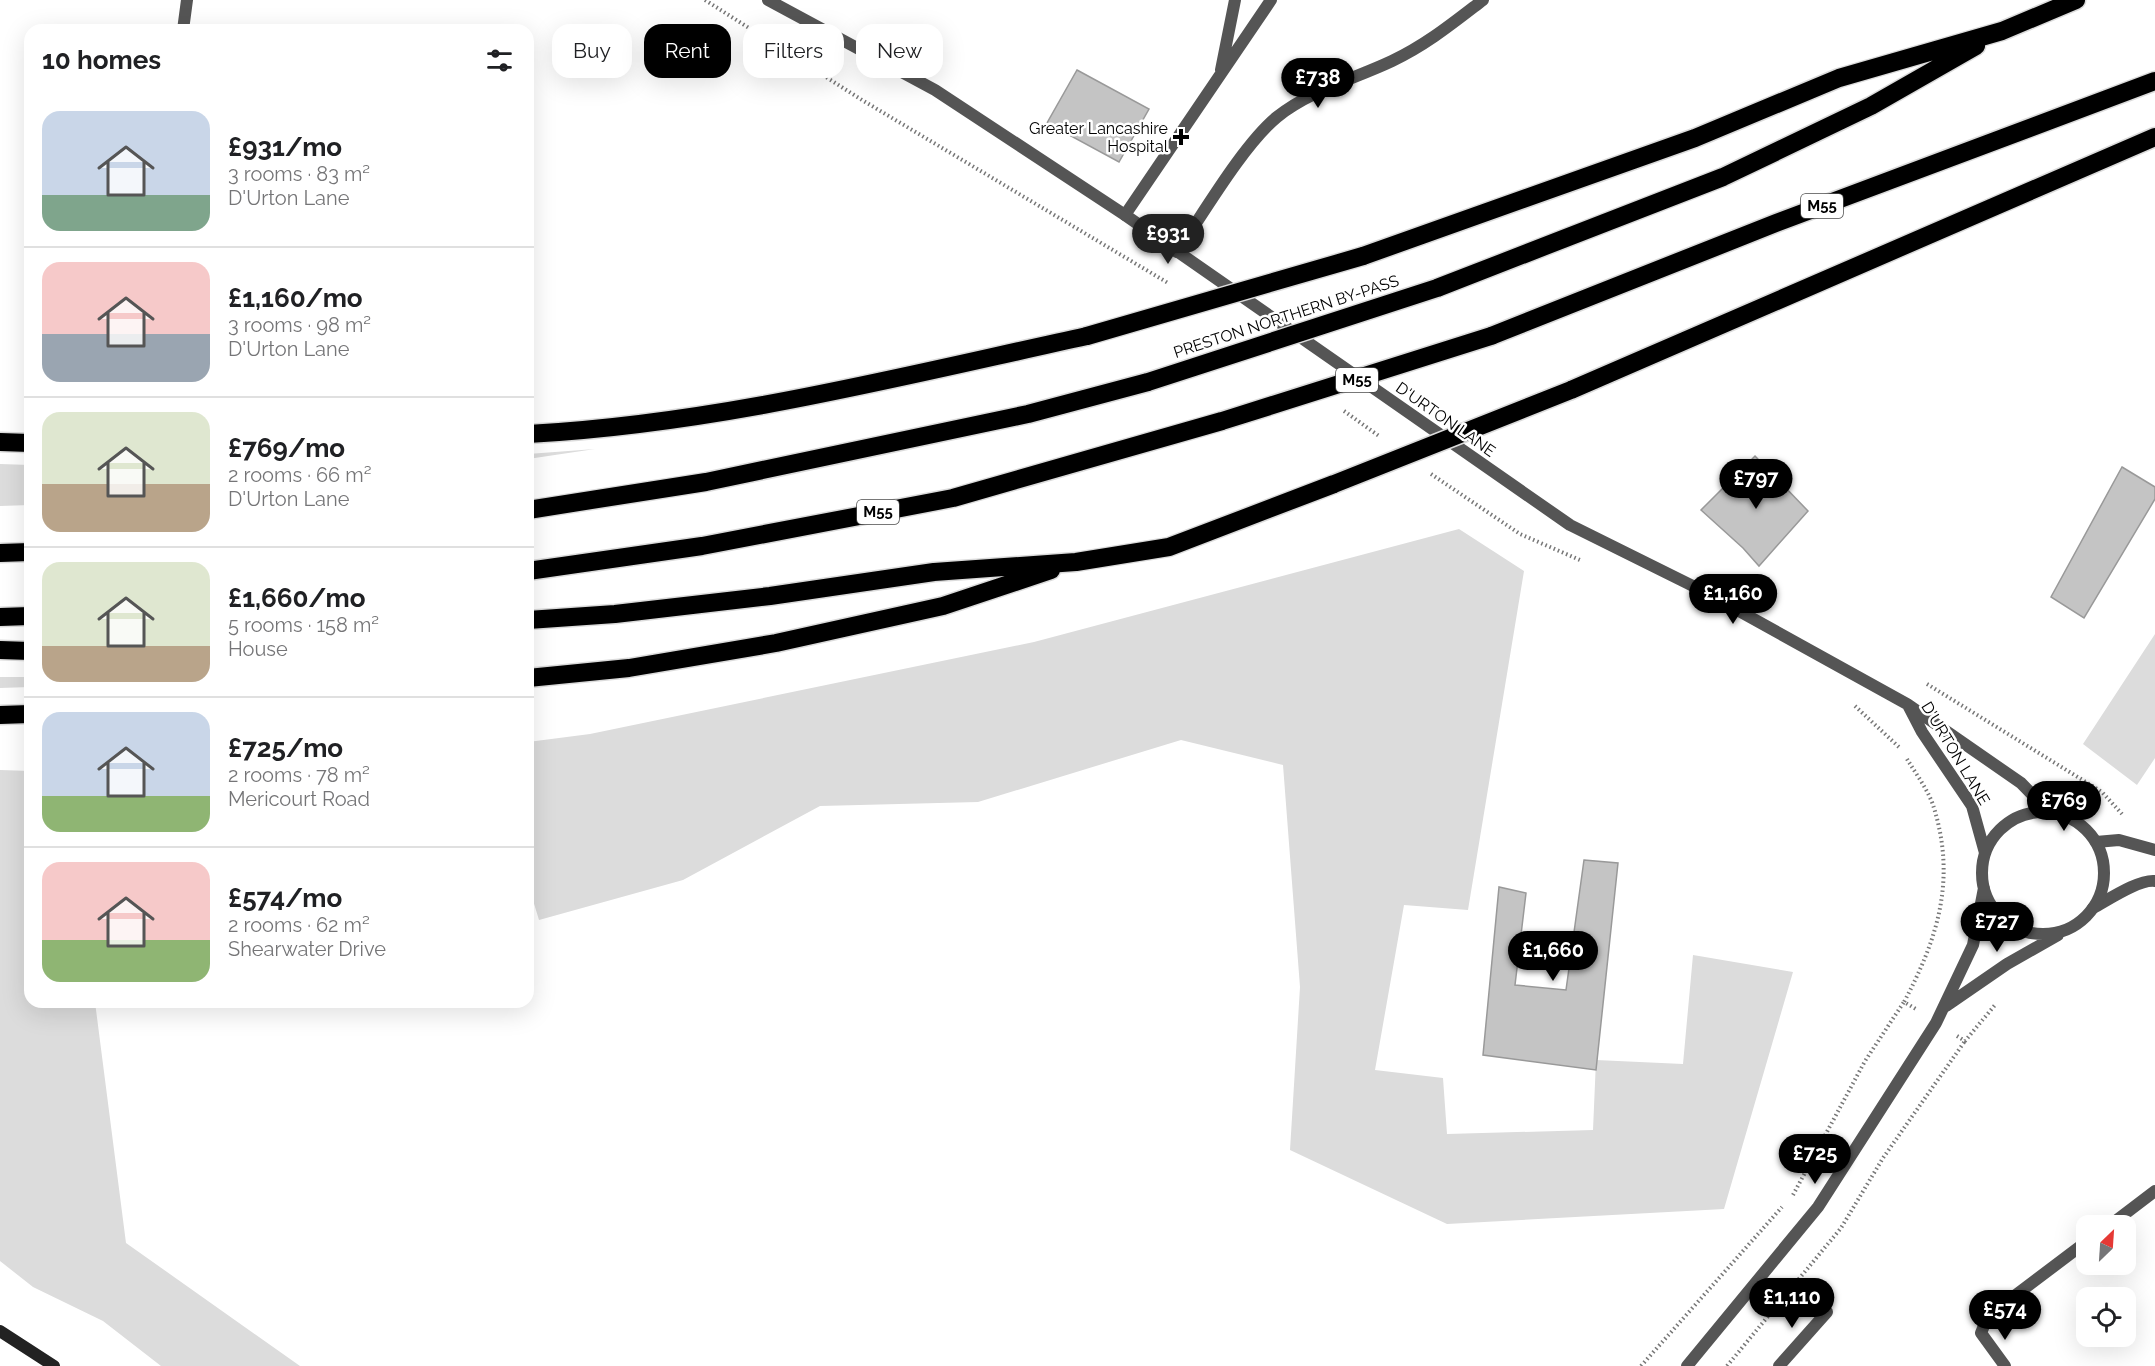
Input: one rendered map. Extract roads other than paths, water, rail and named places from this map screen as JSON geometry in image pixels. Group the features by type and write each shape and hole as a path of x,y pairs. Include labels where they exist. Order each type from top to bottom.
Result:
{"highway":[{"path":"534,434 566,432 734,411 1087,336 1363,256 1695,138 1839,78 2002,31 2076,0"},
{"name":"PRESTON NORTHERN BY-PASS","path":"534,509 706,482 1028,414 1148,381 1437,288 1723,177 1871,106 2002,31"},
{"name":"M55","path":"534,570 702,546 954,498 1222,421 1491,336 1776,223 2155,81"},
{"path":"534,621 615,614 759,597 934,572 1076,562 1169,547 1571,390 2155,138"},
{"path":"0,442 24,443"},
{"path":"0,553 24,552"},
{"path":"534,677 629,668 776,643 943,606 1076,562"},
{"path":"0,617 24,616"},
{"path":"0,650 24,651"},
{"path":"0,715 24,714"}],"main road":[{"path":"0,1331 54,1366"}],"street":[{"path":"184,24 187,0"},
{"name":"D'URTON LANE","path":"768,0 934,90 1125,215 1570,525 1703,591 1907,704 2021,783 2049,812"},
{"path":"1219,77 1235,0"},
{"path":"1125,215 1271,0"},
{"path":"1176,252 1249,147 1276,118 1307,98 1392,61 1429,42 1483,0"},
{"name":"D'URTON LANE","path":"1907,704 1922,732 1972,806 1985,853"},
{"path":"2066,929 2050,934 2032,933 2001,918 1990,904 1984,888 1982,870 1985,853 1993,837 2005,825 2020,816 2049,812 2071,818 2085,828 2096,842 2103,858 2104,875 2101,892 2094,908"},
{"path":"2096,842 2119,840 2154,849"},
{"path":"1946,1006 2007,964 2082,920 2094,908 2150,880 2155,881"},
{"path":"1687,1366 1818,1208 1936,1023 1973,945 1984,888"},
{"path":"2123,1215 2155,1191"},
{"path":"2005,1366 1981,1333 1988,1316 2076,1250"},
{"path":"1779,1366 1827,1312"}],"place":[{"name":"Greater Lancashire Hospital","path":"1181,137"}]}
